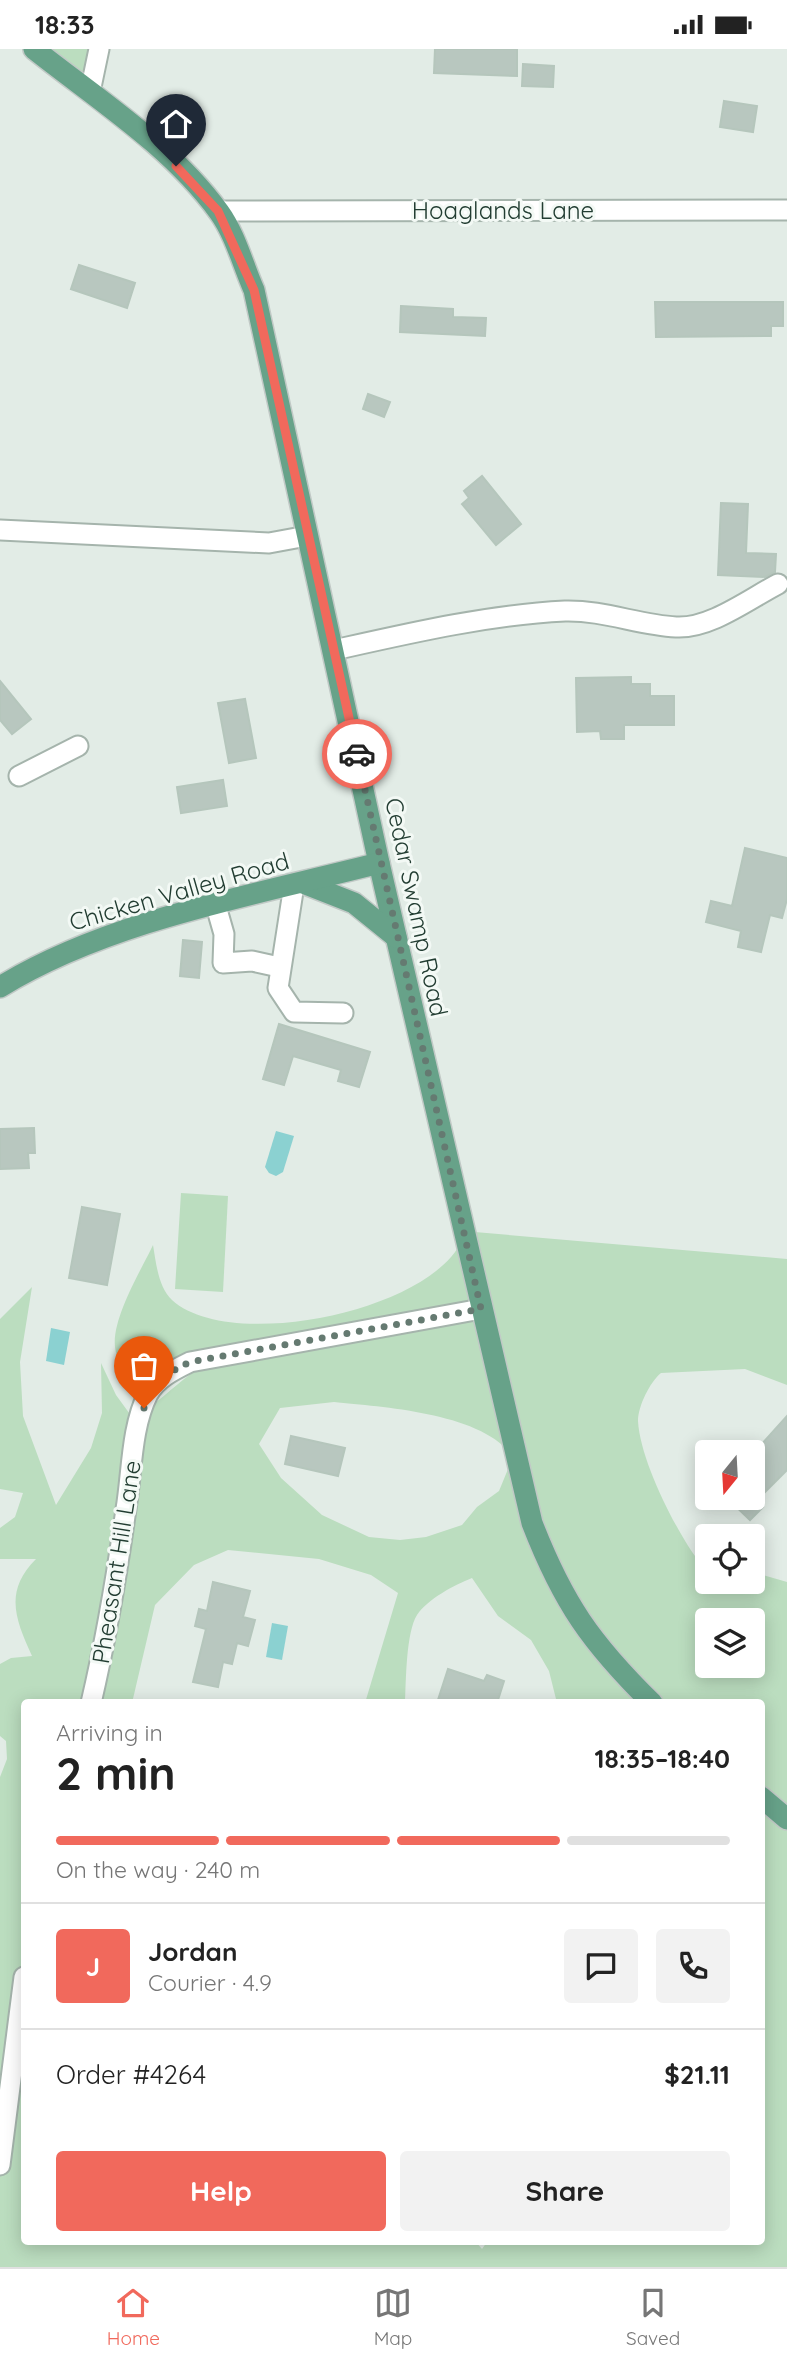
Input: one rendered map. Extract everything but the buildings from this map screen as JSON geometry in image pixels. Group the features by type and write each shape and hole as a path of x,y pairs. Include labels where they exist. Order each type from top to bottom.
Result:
{"main road":[{"name":"Cedar Swamp Road","path":"34,49 162,152 218,211 254,290 379,863 532,1523 553,1577 587,1632 648,1699"},
{"name":"Chicken Valley Road","path":"0,987 63,952 146,924 379,863"},
{"path":"298,884 354,903 396,937"},
{"path":"765,1800 787,1819"}],"street":[{"path":"90,92 99,49"},
{"name":"Hoaglands Lane","path":"218,211 787,210"},
{"path":"0,530 269,543 307,536"},
{"path":"334,650 465,623 566,611 594,612 678,627 704,622 778,583"},
{"path":"19,776 79,745"},
{"path":"298,884 279,967 278,988 294,1012 343,1013"},
{"path":"216,906 224,935 223,963 252,961 279,967"},
{"name":"Pheasant Hill Lane","path":"92,1699 122,1540 139,1422 148,1394 156,1384 169,1373 190,1362 481,1309"},
{"path":"0,2165 7,2041 21,1988"}],"green space":[{"path":"34,49 98,49 90,92"},
{"path":"181,1193 228,1196 223,1292 175,1289"},
{"path":"463,1231 787,1259 787,1385 745,1369 661,1373 645,1395 638,1421 651,1472 668,1510 695,1556 695,1594 765,1594 765,1576 787,1582 787,1819 765,1800 765,1699 649,1699 553,1577"},
{"path":"462,1240 512,1456 499,1442 457,1422 405,1410 334,1402 280,1408 259,1444 281,1478 322,1515 369,1537 400,1540 426,1537 462,1525 477,1507 499,1491 512,1458 529,1530 554,1589 585,1640 642,1699 556,1699 549,1671 531,1640 498,1616 472,1578 442,1593 417,1615 409,1645 405,1699 366,1699 398,1593 371,1575 319,1559 228,1550 194,1565 155,1605 133,1699 21,1699 21,2245 479,2245 482,2249 485,2245 765,2245 765,1803 787,1821 787,2267 0,2267 0,1777 7,1759 6,1741 0,1736 0,1664 11,1658 32,1656 17,1617 16,1594 19,1582 36,1559 0,1559 0,1528 15,1517 23,1493 0,1489 0,1319 32,1287 20,1362 23,1416 56,1505 91,1448 102,1413 101,1363 116,1395 132,1417 192,1373 160,1368 133,1369 120,1361 115,1348 121,1312 153,1245 161,1281 172,1300 200,1316 237,1323 281,1323 327,1317 372,1304 412,1287 443,1265"}],"water":[{"path":"276,1131 294,1136 283,1172 276,1176 269,1173 265,1167"},
{"path":"51,1328 70,1332 64,1365 46,1361"},
{"path":"272,1623 288,1626 282,1660 266,1657"}],"way so far":[{"path":"144,1408 148,1394 156,1384 169,1373 190,1362 481,1309 379,863 357,754"}],"route":[{"path":"176,166 218,211 254,290 357,754"}]}
